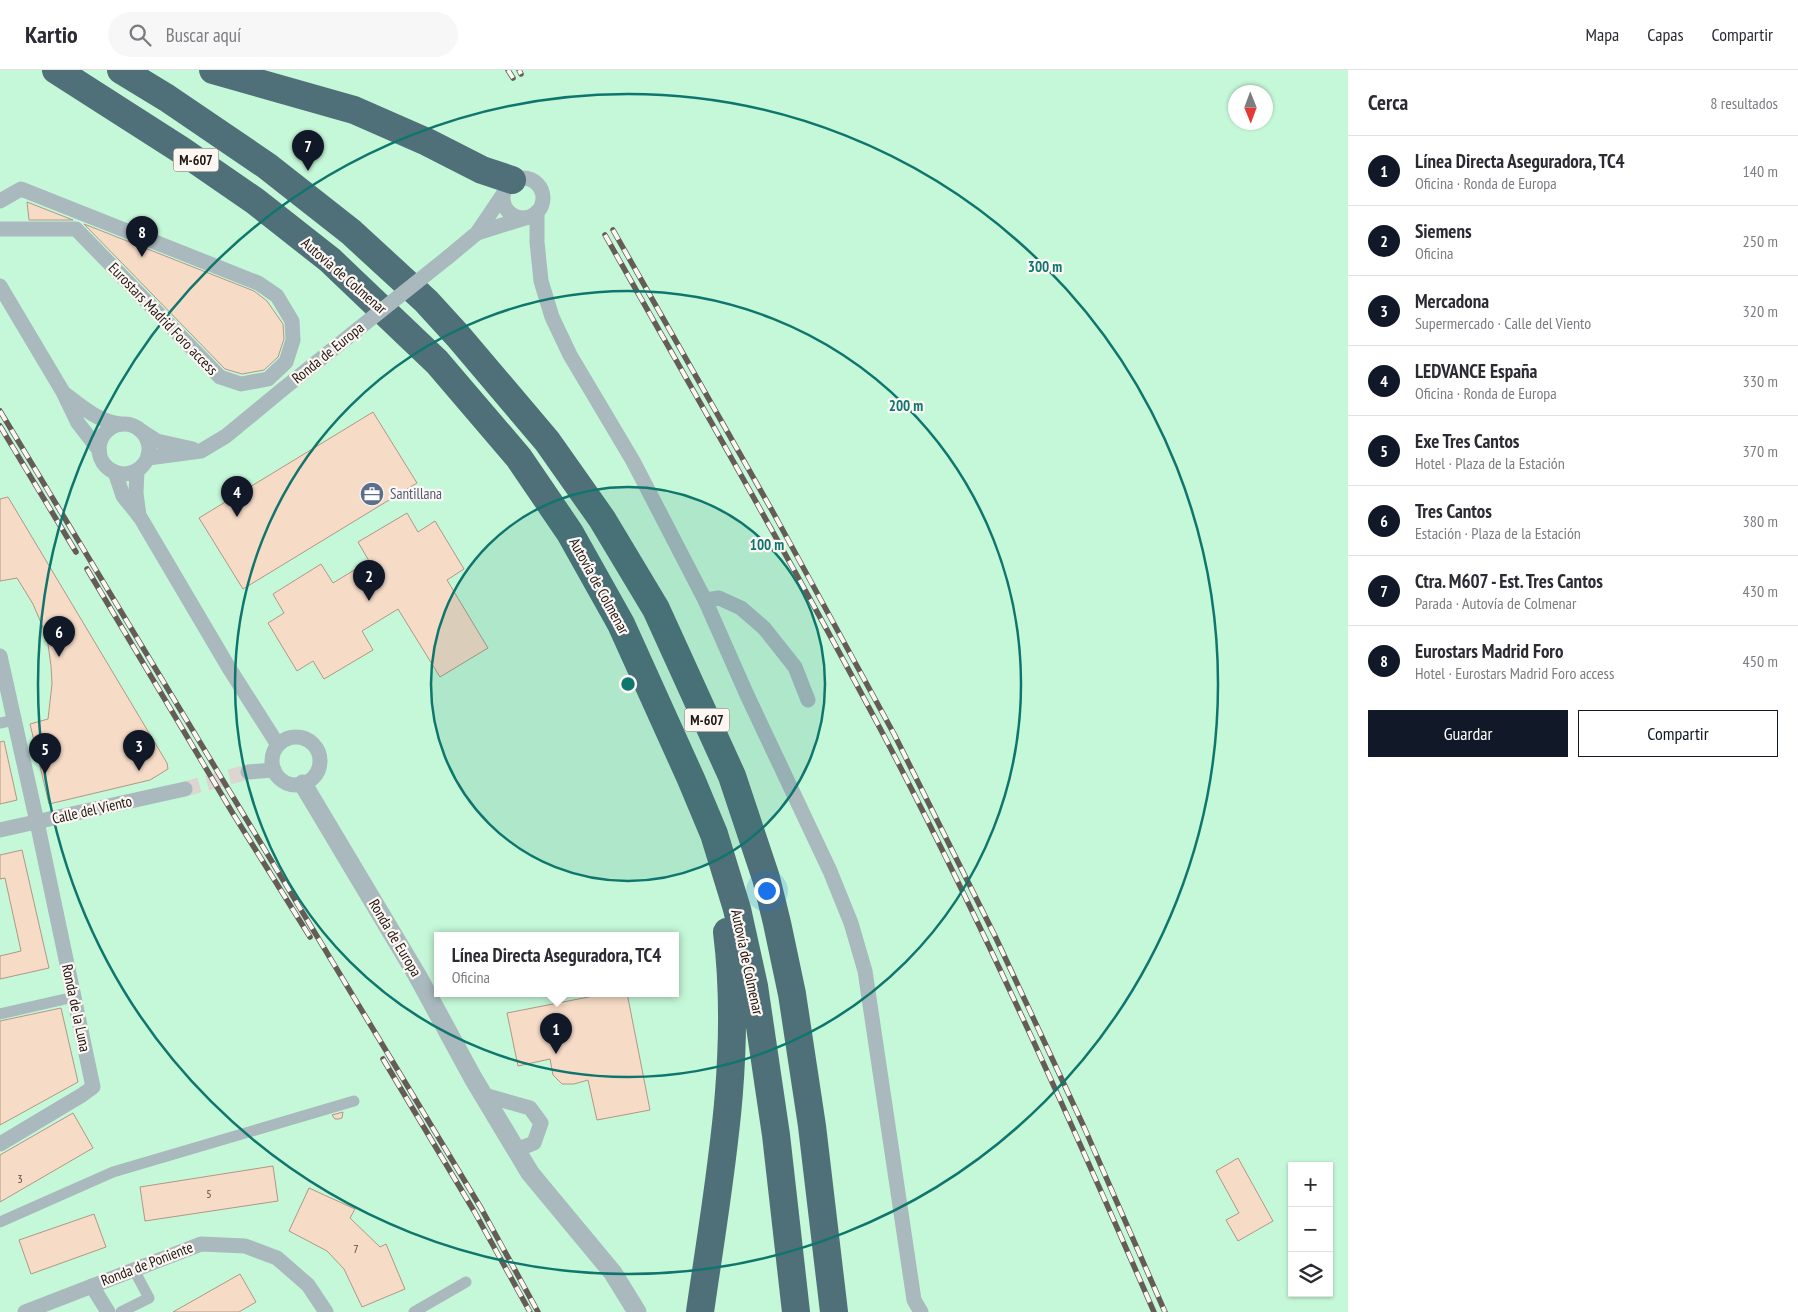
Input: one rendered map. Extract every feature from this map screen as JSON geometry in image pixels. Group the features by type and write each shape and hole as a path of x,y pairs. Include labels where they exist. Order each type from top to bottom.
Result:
{"highway":[{"name":"Autovía de Colmenar","path":"56,70 181,150 255,201 330,260 437,362 519,458 570,533 621,624 714,834 736,910 754,986 776,1135 796,1312"},
{"name":"M-607","path":"121,70 167,98 267,166 350,232 426,301 547,441 602,519 656,609 732,776 766,878 792,994 812,1126 834,1312"},
{"path":"214,70 354,110 440,148 482,170 507,188"},
{"path":"691,779 724,910 730,957 732,1002 732,1057 726,1129 700,1312"}],"street":[{"path":"524,178 538,184 542,191 541,206 531,215 518,217 506,209 507,188 524,178"},
{"name":"Ronda de Europa","path":"148,458 201,451 226,436 477,234 507,188"},
{"name":"Eurostars Madrid Foro access","path":"0,201 21,189 258,283 277,296 292,320 293,340 286,362 268,379 241,384 220,377 76,229 0,229"},
{"path":"531,215 541,281 552,317 570,355 638,470 704,600 830,871 851,923 864,971 914,1300 920,1312"},
{"name":"Ronda de Europa","path":"477,234 531,215"},
{"path":"0,286 63,392 78,423 99,450 104,464 114,472 123,496 140,517 228,668 278,746"},
{"path":"63,392 91,413 108,422 128,424 137,427 157,441 201,451"},
{"path":"99,450 99,443 107,430 120,424"},
{"path":"114,472 130,474 137,471 143,465 148,458 149,444 143,432"},
{"path":"137,471 136,493 140,517"},
{"path":"704,600 719,598 741,608 764,628 795,667 808,700"},
{"name":"Ronda de la Luna","path":"0,656 7,722 37,822 93,1087 0,1144"},
{"path":"292,738 307,740 313,745 320,759 319,767 310,780 303,784 289,784 277,776 272,757 278,746 292,738"},
{"path":"248,772 274,770"},
{"name":"Ronda de Europa","path":"303,784 417,975 530,1173 613,1273 637,1312"},
{"name":"Calle del Viento","path":"0,830 185,790"},
{"path":"0,1014 74,997"},
{"path":"484,1095 530,1108 541,1123 534,1143 516,1150"},
{"path":"0,1222 113,1172 354,1102"},
{"path":"497,1118 515,1103"},
{"name":"Ronda de Poniente","path":"25,1312 201,1244 245,1246 277,1258 308,1285 326,1312"},
{"path":"121,1312 149,1298 134,1270"},
{"path":"414,1312 466,1282"},
{"name":"Ronda de Poniente","path":"92,1286 108,1312"}],"green space":[{"path":"0,70 1348,70 1348,1312 0,1312"}],"building":[{"path":"27,202 73,220 29,220"},
{"path":"84,224 254,291 267,301 283,324 284,339 278,357 264,370 242,374 225,369"},
{"path":"373,412 417,483 243,589 199,518"},
{"path":"8,497 167,763 168,769 150,780 49,804 30,724 48,719 52,684 51,666 47,637 33,604 17,578 0,581 0,499"},
{"path":"407,513 418,532 435,521 464,569 447,580 488,648 440,677 398,609 362,631 373,650 324,679 313,661 297,671 268,623 284,613 273,594 321,564 333,583 369,561 358,542"},
{"path":"4,741 17,800 0,804 0,742"},
{"path":"22,850 49,968 0,979 0,956 21,951 5,878 0,879 0,855"},
{"path":"589,997 628,997 650,1110 597,1120 588,1080 574,1084 562,1084 553,1075 550,1059 518,1066 507,1013"},
{"path":"61,1008 78,1082 0,1125 0,1021"},
{"path":"343,1112 342,1118 339,1119 335,1119 332,1115"},
{"path":"73,1113 93,1148 0,1202 0,1155"},
{"path":"1238,1158 1273,1221 1238,1241 1226,1220 1239,1213 1216,1171"},
{"path":"273,1166 278,1201 145,1221 140,1187"},
{"path":"309,1188 355,1209 350,1218 380,1247 386,1244 405,1289 362,1307 344,1269 327,1251 289,1231"},
{"path":"94,1214 106,1247 31,1274 19,1240"},
{"path":"240,1274 256,1302 239,1312 173,1312"}],"tunnel":[{"path":"185,789 248,772"}],"railway":[{"path":"508,70 513,78"},
{"path":"519,70 521,74"},
{"path":"613,230 774,514 894,734 995,936 1084,1127 1165,1312"},
{"path":"605,235 746,484 920,805 1024,1020 1154,1312"},
{"path":"0,411 481,1208 538,1312"},
{"path":"0,426 76,552"},
{"path":"87,569 232,812 310,937"},
{"path":"383,1059 474,1211 530,1312"}],"place":[{"name":"Ctra. M607 - Est. Tres Cantos","path":"308,171"},
{"name":"Eurostars Madrid Foro","path":"142,257"},
{"name":"Santillana","path":"372,494"},
{"name":"LEDVANCE España","path":"237,517"},
{"name":"Siemens","path":"369,601"},
{"name":"Tres Cantos","path":"59,657"},
{"name":"Mercadona","path":"139,771"},
{"name":"Exe Tres Cantos","path":"45,774"},
{"name":"Línea Directa Aseguradora, TC4","path":"556,1054"}]}
